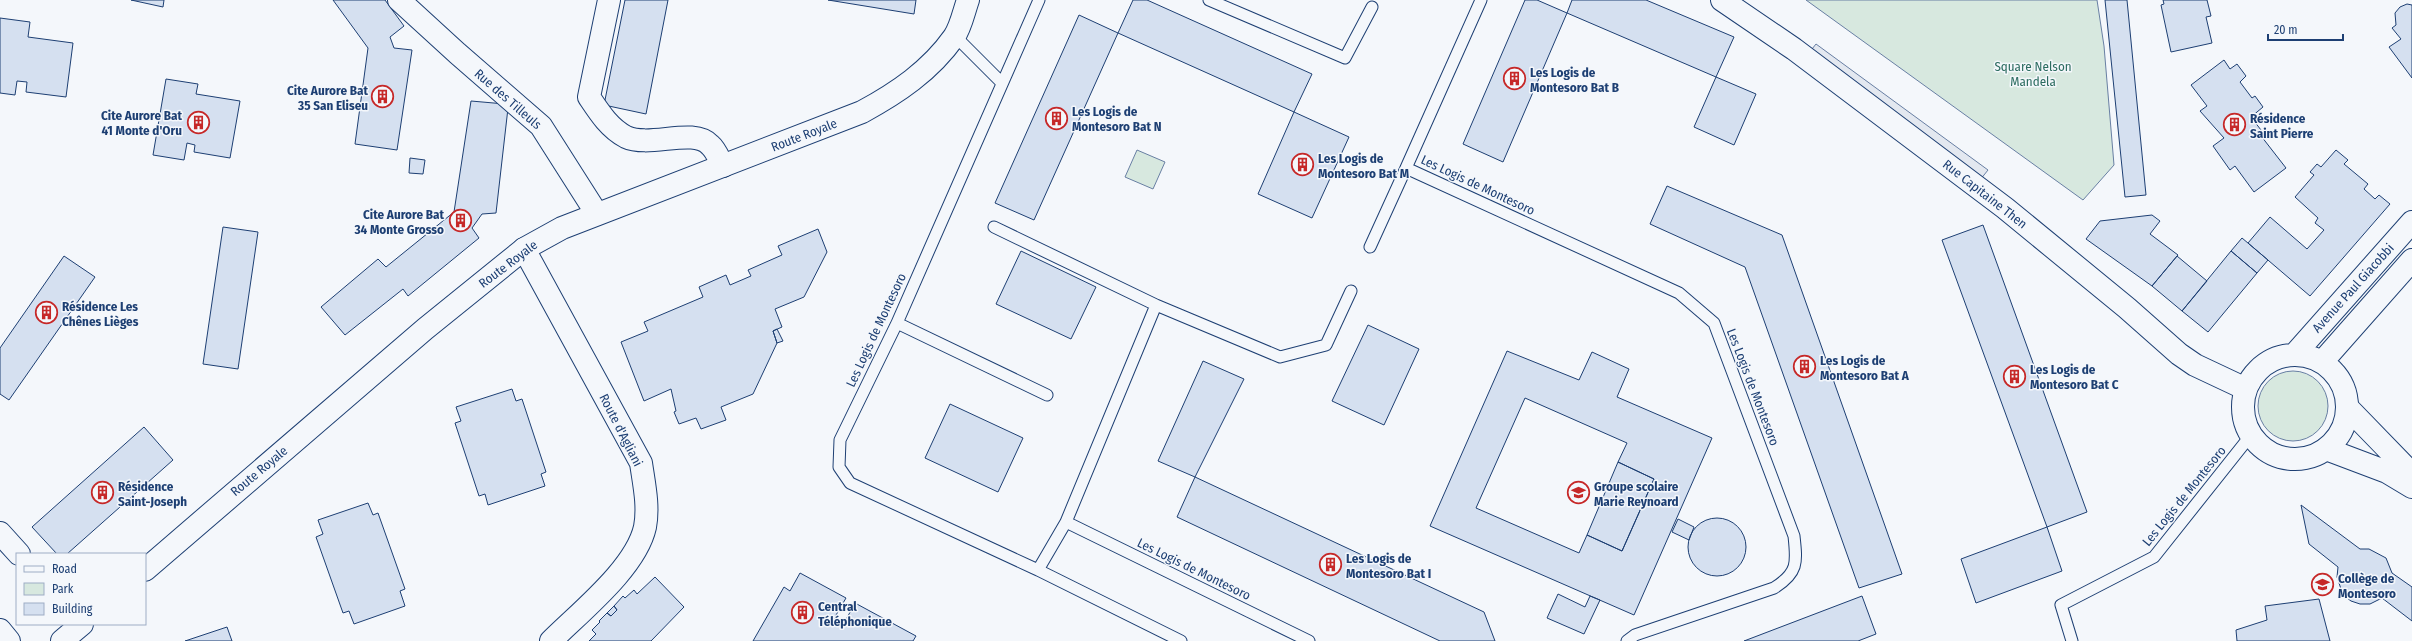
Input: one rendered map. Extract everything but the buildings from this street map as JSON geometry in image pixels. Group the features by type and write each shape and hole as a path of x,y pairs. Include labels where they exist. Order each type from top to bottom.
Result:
{"main road":[{"name":"Rue des Tilleuls","path":"399,0 457,53 542,126 597,214"},
{"path":"609,0 589,97 604,120 627,137 657,141 693,137 710,144 723,166"},
{"name":"Route Royale","path":"146,569 425,329 524,249 562,228 862,112 900,91 927,68 955,36 968,0"},
{"name":"Rue Capitaine Then","path":"1722,0 1794,49 2005,208 2127,308 2179,354 2195,365 2246,389"},
{"name":"Avenue Paul Giacobbi","path":"2294,355 2412,222"},
{"name":"Route d'Agliani","path":"524,249 641,463 647,501 645,527 633,557 551,641"},
{"name":"Avenue Paul Giacobbi","path":"2322,362 2412,260"},
{"path":"2294,355 2309,357 2322,362 2336,374 2344,390 2347,407 2342,430 2326,449 2311,457 2294,459 2283,457 2262,448 2251,435 2245,420 2243,405 2246,389 2254,375 2265,365 2279,358 2294,355"},
{"path":"2347,407 2412,474"},
{"path":"2326,449 2387,472 2412,487"},
{"path":"0,533 18,553"},
{"path":"62,641 81,625"},
{"path":"0,630 9,641"}],"lane":[{"name":"Les Logis de Montesoro","path":"1039,0 1001,82 897,323 840,440 839,467 850,483 1038,570 1181,641"},
{"path":"1209,0 1345,58 1372,7"},
{"name":"Les Logis de Montesoro","path":"1370,247 1481,0"},
{"path":"955,36 1001,82"},
{"name":"Les Logis de Montesoro","path":"1406,168 1679,293 1714,323 1794,536 1797,560 1789,578 1774,588 1636,635 1627,641"},
{"path":"994,227 1156,305 1280,357 1326,345 1351,291"},
{"path":"1038,570 1066,522 1156,305"},
{"path":"897,323 1047,395"},
{"name":"Les Logis de Montesoro","path":"2072,641 2060,604 2154,557 2251,435"},
{"name":"Les Logis de Montesoro","path":"1066,522 1309,641"}],"green space":[{"name":"Square Nelson Mandela","path":"1806,0 2097,0 2104,46 2114,165 2083,200"},
{"path":"1137,150 1165,162 1153,189 1125,177"},
{"path":"2293,371 2312,377 2322,387 2328,406 2322,425 2312,435 2293,441 2274,435 2264,425 2258,406 2264,387 2274,377"}],"shaded area":[{"path":"1816,44 1988,170 1980,180 1808,54"}],"place":[{"name":"Les Logis de Montesoro Bat B","path":"1515,79"},
{"name":"Cite Aurore Bat 35 San Eliseu","path":"383,97"},
{"name":"Les Logis de Montesoro Bat N","path":"1056,118"},
{"name":"Cite Aurore Bat 41 Monte d'Oru","path":"198,122"},
{"name":"Résidence Saint Pierre","path":"2235,125"},
{"name":"Les Logis de Montesoro Bat M","path":"1303,165"},
{"name":"Cite Aurore Bat 34 Monte Grosso","path":"460,221"},
{"name":"Résidence Les Chênes Lièges","path":"47,313"},
{"name":"Les Logis de Montesoro Bat A","path":"1805,367"},
{"name":"Les Logis de Montesoro Bat C","path":"2015,376"},
{"name":"Résidence Saint-Joseph","path":"103,493"},
{"name":"Groupe scolaire Marie Reynoard","path":"1579,493"},
{"name":"Les Logis de Montesoro Bat I","path":"1330,565"},
{"name":"Collège de Montesoro","path":"2323,585"},
{"name":"Central Téléphonique","path":"803,613"}]}
